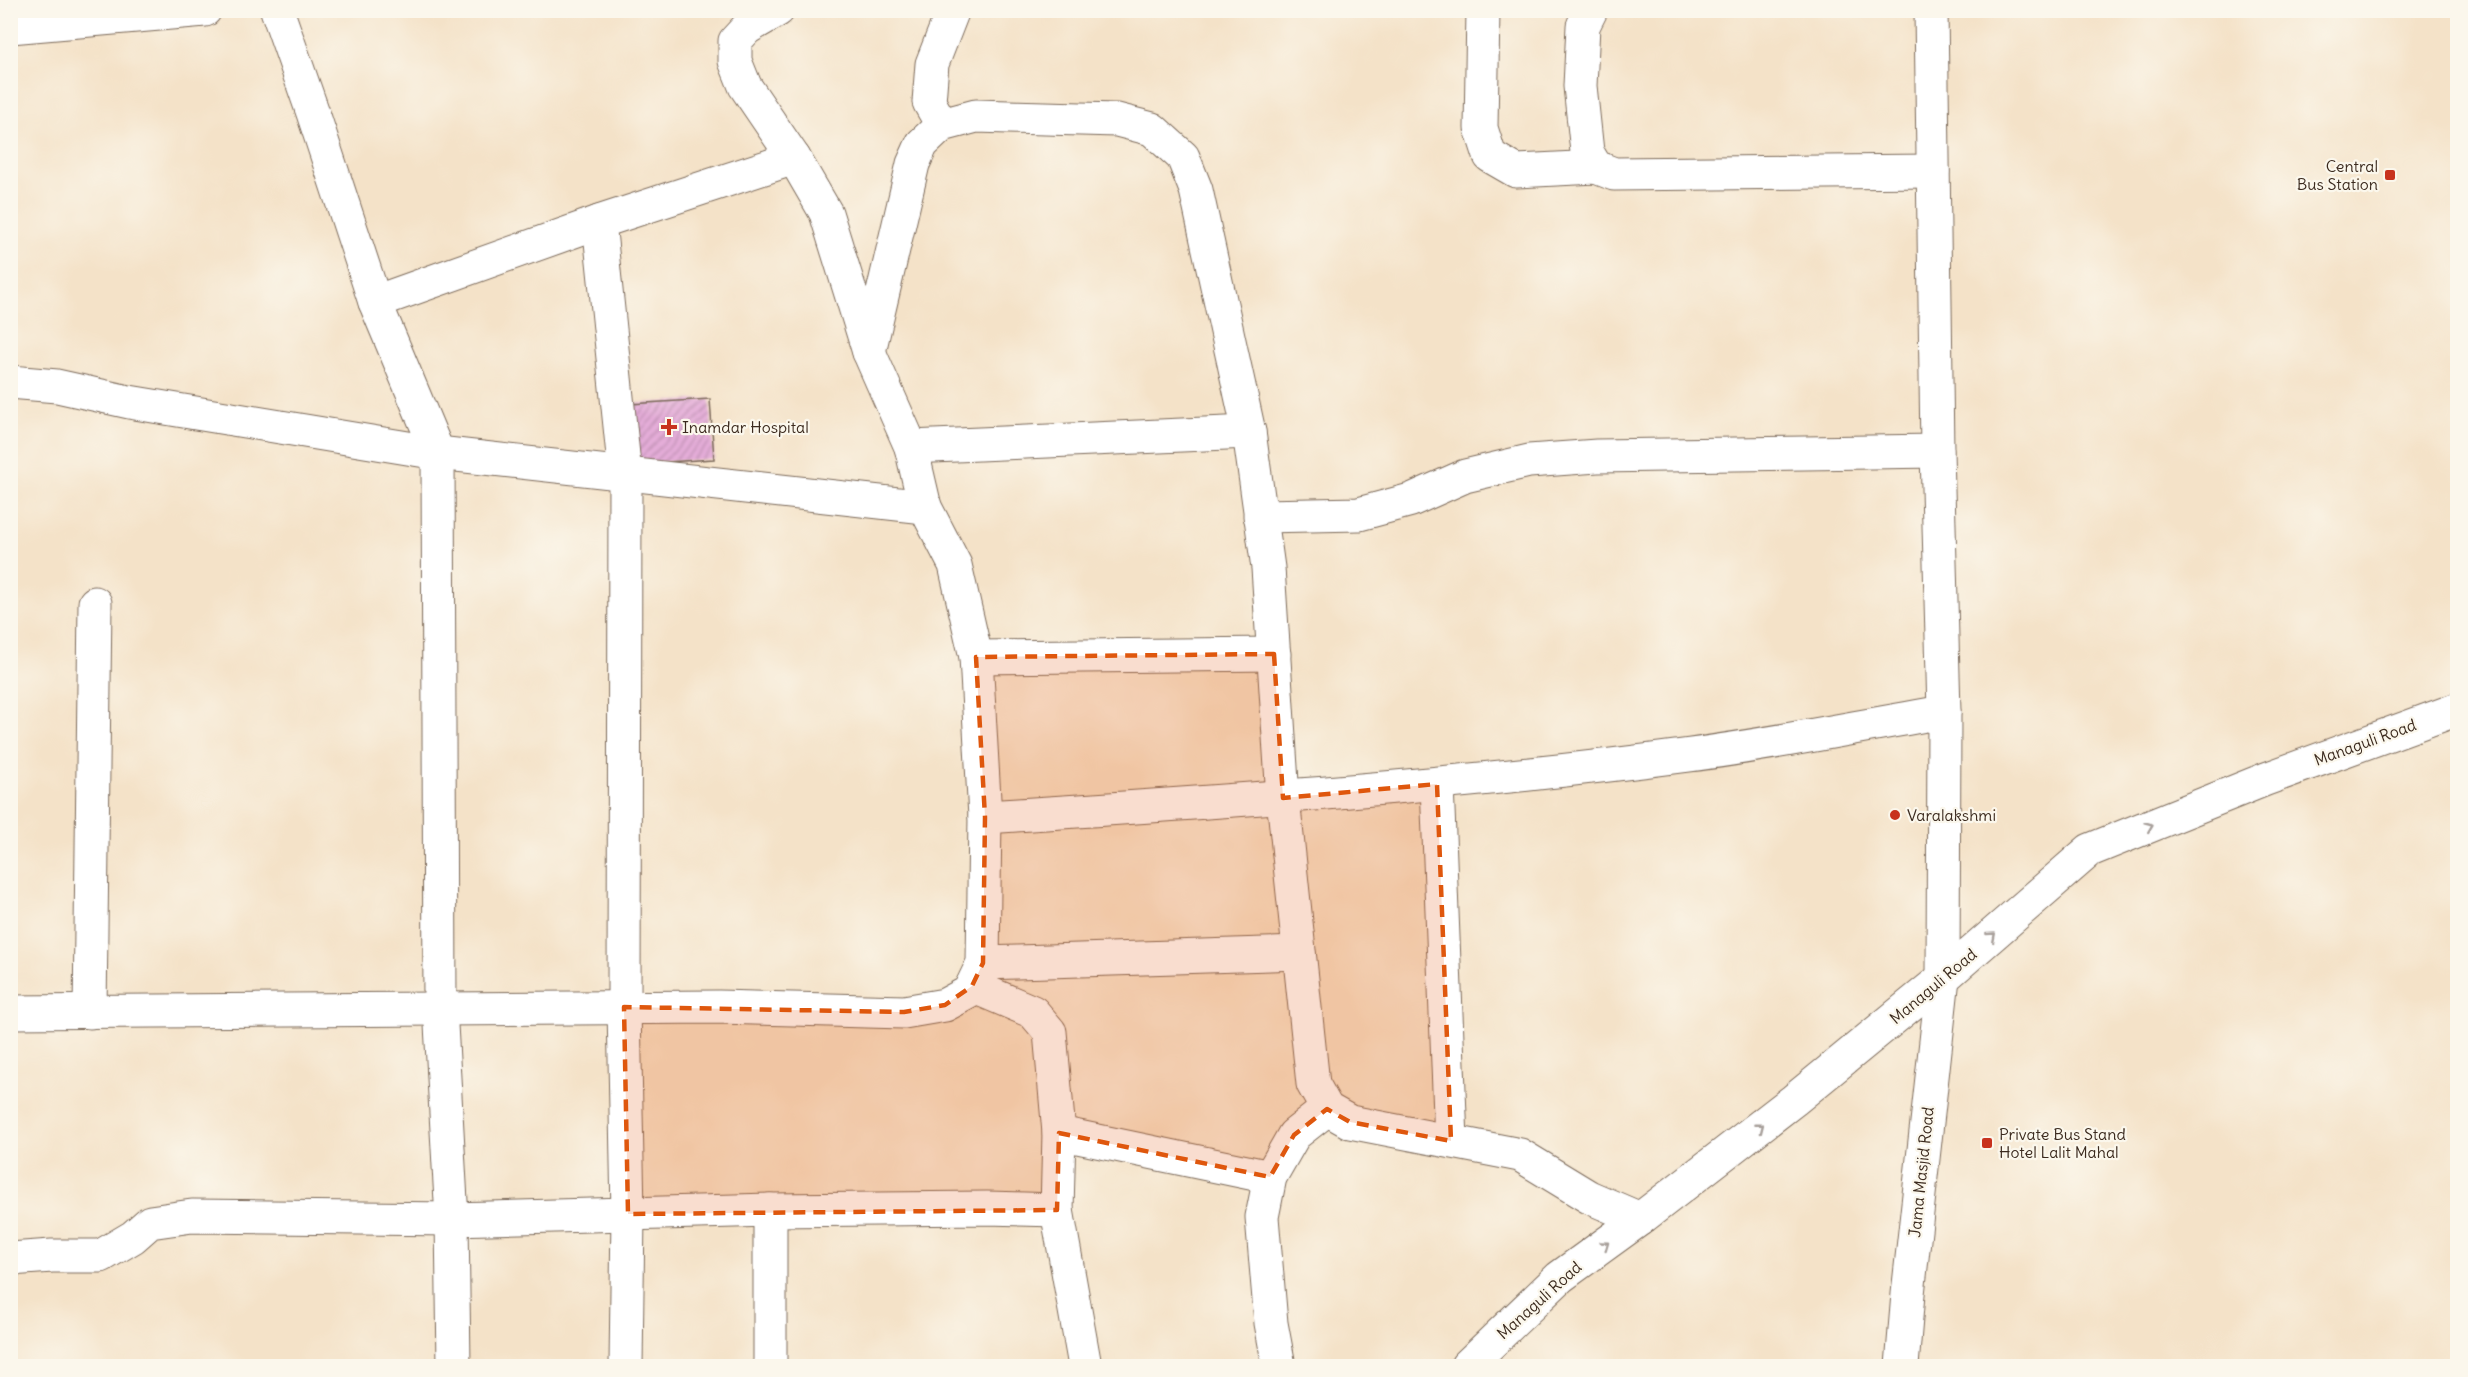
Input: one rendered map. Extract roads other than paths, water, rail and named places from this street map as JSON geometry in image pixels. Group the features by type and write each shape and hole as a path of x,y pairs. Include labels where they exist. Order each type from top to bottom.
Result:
{"street":[{"path":"10,27 54,16 205,10"},
{"path":"277,10 375,302 438,453 440,1007 452,1219 454,1366"},
{"path":"10,1012 440,1007 718,1007 904,1012 945,1005 969,992 978,974 985,817 976,657 955,565 925,507 911,447 868,352 826,213 794,158 745,86 735,61 735,41 747,28 778,10"},
{"path":"942,125 929,102 932,64 953,10"},
{"path":"1483,10 1481,128 1490,156 1516,171 1596,167 1614,174 1933,171"},
{"path":"1591,10 1583,26 1580,86 1587,152 1596,167"},
{"name":"Jama Masjid Road","path":"1902,1366 1943,978 1944,712 1937,451 1931,10"},
{"path":"868,352 913,164 922,144 942,125 976,116 1118,120 1152,129 1183,157 1196,190 1249,432 1268,568 1283,798 1313,1083 1328,1109 1350,1122 1520,1155 1589,1197 1640,1219"},
{"path":"375,302 599,222 794,158"},
{"path":"599,222 625,475 624,1007 628,1214 626,1366"},
{"path":"10,382 57,386 129,402 438,453 925,507"},
{"path":"911,447 1249,432"},
{"path":"1260,516 1359,514 1411,500 1465,476 1528,461 1598,456 1937,451"},
{"path":"90,1012 95,603"},
{"path":"976,657 1274,654"},
{"name":"Managuli Road","path":"1467,1366 1560,1276 1640,1219 1794,1100 1943,978 2090,850 2266,779 2457,709"},
{"path":"985,817 1283,798 1437,783 1692,755 1944,712"},
{"path":"1437,783 1451,1141"},
{"path":"978,974 1299,952"},
{"path":"978,974 1033,1012 1050,1032 1059,1133 1057,1210 1085,1366"},
{"path":"1279,1366 1271,1323 1262,1217 1270,1177 1294,1135 1328,1109"},
{"path":"1059,1133 1270,1177"},
{"path":"10,1259 101,1256 133,1237 150,1222 192,1216 452,1219 770,1210 987,1208 1057,1210"},
{"path":"770,1210 770,1366"}],"place":[{"name":"Central Bus Station","path":"2390,175"},
{"name":"Inamdar Hospital","path":"669,427"},
{"name":"Varalakshmi","path":"1895,815"},
{"name":"Private Bus Stand Hotel Lalit Mahal","path":"1987,1143"}]}
